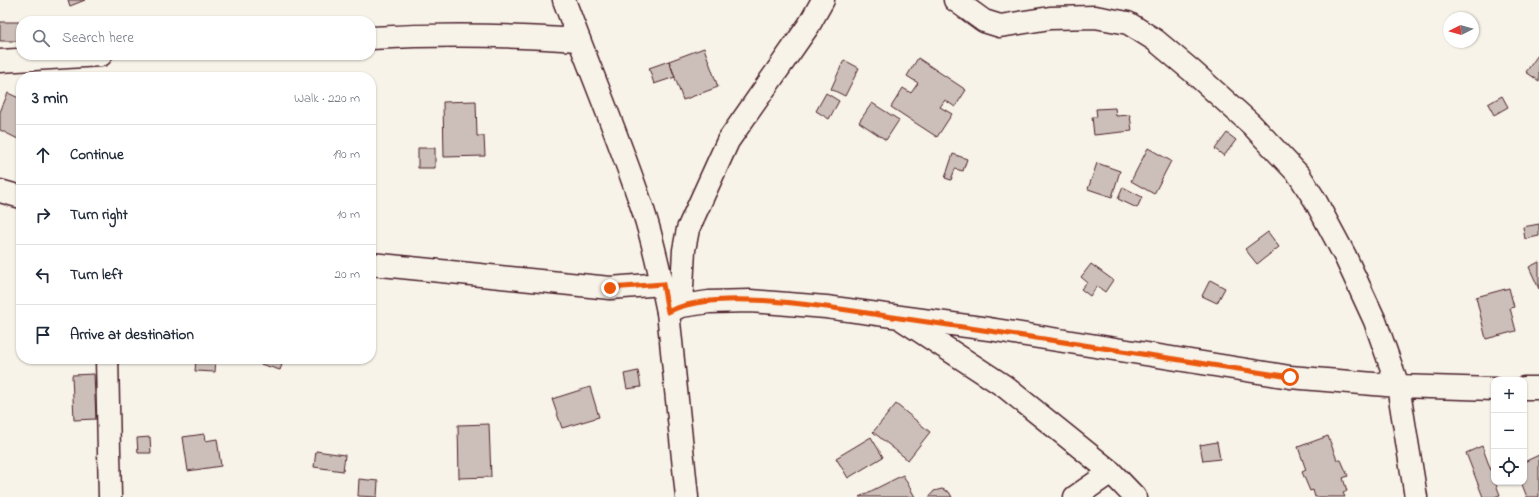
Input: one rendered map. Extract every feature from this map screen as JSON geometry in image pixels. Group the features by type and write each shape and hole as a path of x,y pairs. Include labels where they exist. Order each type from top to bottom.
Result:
{"street":[{"path":"564,0 616,131 643,211 663,284 674,309"},
{"path":"687,497 674,309 688,229 728,141 809,25 822,0"},
{"path":"955,0 984,21 1000,26 1050,18 1095,17 1128,23 1155,40 1251,124 1298,175 1315,200 1345,256 1375,322 1398,386 1416,497"},
{"path":"376,38 415,36 534,37 579,40"},
{"path":"0,61 17,60"},
{"path":"0,191 16,196"},
{"path":"376,265 603,288 663,284"},
{"path":"674,309 709,302 750,301 826,307 989,330 1290,377 1398,386 1491,389"},
{"path":"898,318 1004,386 1111,472 1135,497"},
{"path":"107,364 110,497"},
{"path":"1527,388 1539,388"},
{"path":"1074,497 1111,472"}],"building":[{"path":"68,0 85,0 70,6"},
{"path":"0,22 16,22 16,41 0,41"},
{"path":"704,48 718,87 683,100 669,61"},
{"path":"1539,55 1539,81 1526,72"},
{"path":"918,58 966,90 955,107 945,100 940,107 952,114 937,137 891,107 903,88 911,93 918,83 907,76"},
{"path":"844,60 859,68 845,96 831,89"},
{"path":"669,61 675,77 654,84 649,68"},
{"path":"8,93 16,97 16,138 0,130 0,112"},
{"path":"826,93 839,101 829,119 816,111"},
{"path":"1502,96 1508,107 1494,115 1488,104"},
{"path":"476,101 477,136 484,136 485,156 444,157 443,102"},
{"path":"872,103 899,120 886,140 859,122"},
{"path":"1115,108 1116,116 1130,115 1132,131 1094,135 1092,117 1097,117 1096,109"},
{"path":"1227,133 1236,140 1224,156 1215,149"},
{"path":"418,148 435,148 435,168 418,168"},
{"path":"1148,148 1171,161 1154,194 1131,181"},
{"path":"953,154 967,159 963,171 955,169 951,180 945,178"},
{"path":"1097,163 1120,171 1112,197 1088,189"},
{"path":"1123,187 1142,197 1137,208 1118,199"},
{"path":"1539,224 1539,236 1525,239 1523,227"},
{"path":"1268,232 1279,247 1257,264 1245,249"},
{"path":"1539,262 1539,289 1529,267"},
{"path":"1091,264 1113,280 1105,292 1097,286 1090,296 1081,289 1087,282 1081,277"},
{"path":"1210,280 1225,288 1217,303 1202,296"},
{"path":"1509,288 1514,307 1510,308 1516,331 1486,339 1476,297"},
{"path":"196,364 216,364 215,372 195,371"},
{"path":"260,364 282,364 280,370"},
{"path":"638,371 641,387 627,389 624,374"},
{"path":"94,374 96,419 74,420 72,375"},
{"path":"590,387 599,417 562,428 552,399"},
{"path":"896,404 930,432 908,460 873,432"},
{"path":"489,424 491,477 459,478 458,425"},
{"path":"204,434 205,441 217,439 221,466 188,471 183,437"},
{"path":"1328,436 1337,460 1341,460 1348,476 1343,478 1347,491 1343,493 1345,497 1315,497 1313,490 1310,491 1302,472 1306,470 1298,447"},
{"path":"150,437 151,453 138,453 137,438"},
{"path":"871,437 883,457 848,478 836,458"},
{"path":"1217,442 1220,459 1203,461 1200,445"},
{"path":"1482,446 1491,470 1491,485 1496,485 1500,495 1494,497 1483,497 1466,453"},
{"path":"316,451 345,455 343,471 314,467"},
{"path":"1539,455 1539,497 1527,497 1522,485 1527,485 1527,461"},
{"path":"903,475 915,497 859,497"},
{"path":"359,479 378,481 377,497 358,496"},
{"path":"942,489 949,492 952,497 929,497 934,491"}],"route":[{"path":"610,288 663,284 668,312 681,306 709,302 750,301 826,307 989,330 1290,377"}]}
